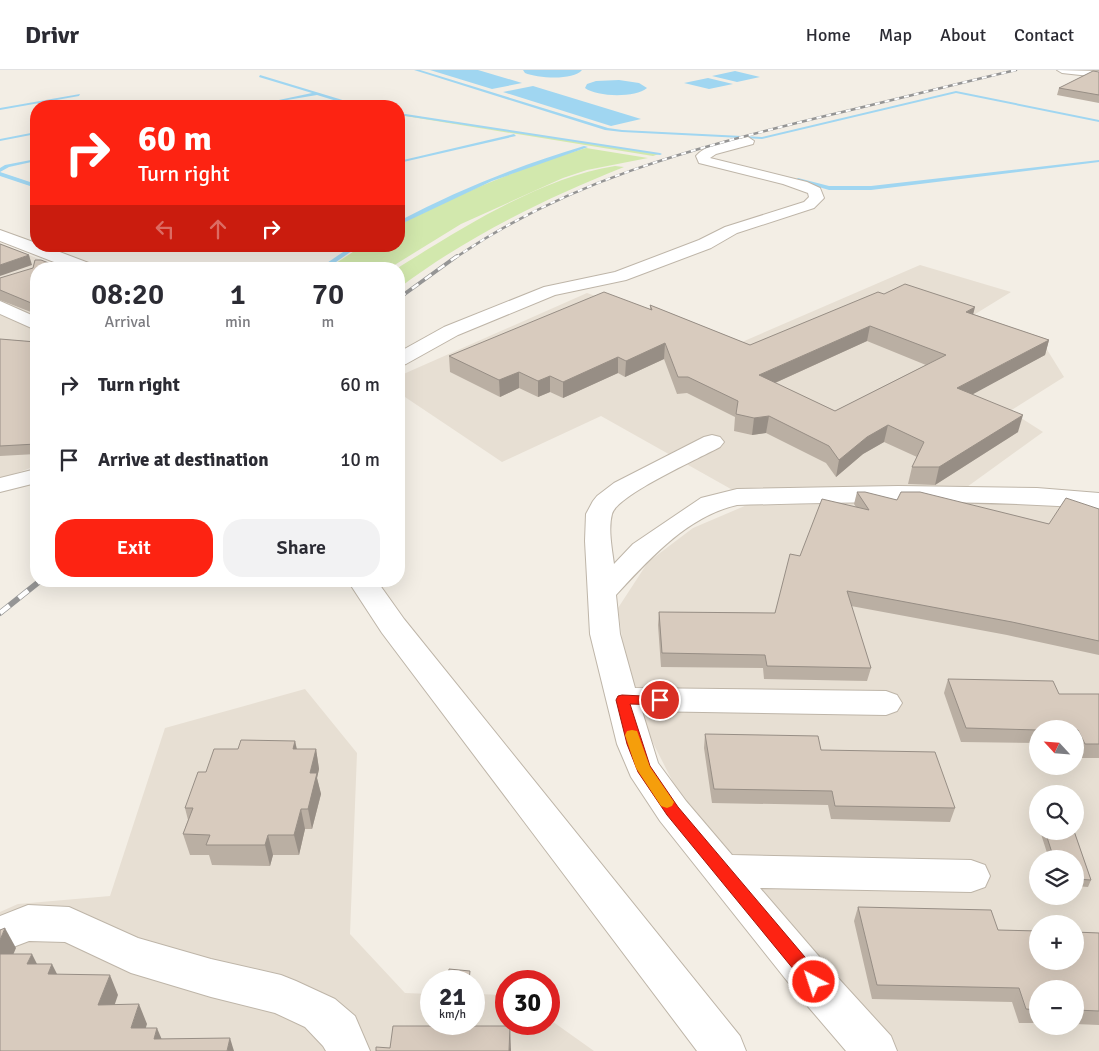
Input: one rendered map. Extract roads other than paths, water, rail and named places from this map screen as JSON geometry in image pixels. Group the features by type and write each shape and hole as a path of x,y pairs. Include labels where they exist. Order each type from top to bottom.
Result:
{"street":[{"path":"1062,70 1099,74"},
{"path":"405,357 451,331 550,291 620,276 653,265 705,244 731,230 809,206 817,198 815,191 802,184 722,166 704,160 703,156 711,151 748,140"},
{"path":"0,235 30,246"},
{"path":"45,252 71,262"},
{"path":"60,262 66,260"},
{"path":"0,307 30,321"},
{"path":"712,442 623,488 606,502 599,514 598,541 604,634 634,744 643,768 673,811 722,871 875,1051"},
{"path":"0,485 30,478"},
{"path":"602,594 643,550 710,502 737,497 898,494 1037,496 1099,501"},
{"path":"366,587 394,626 724,1051"},
{"path":"622,700 886,703"},
{"path":"722,871 971,876"},
{"path":"0,934 28,923 69,925 131,954 211,978 281,995 320,1013 339,1031 348,1051"}],"water":[{"path":"430,70 478,70 522,83 492,89"},
{"path":"523,70 582,70 571,76 555,78 531,75"},
{"path":"735,71 760,77 737,82 712,76"},
{"path":"708,78 733,84 709,89 684,83"},
{"path":"619,80 639,83 647,88 625,95 607,95 585,88 587,84 596,81"},
{"path":"533,86 641,119 611,126 503,92"}],"waterway":[{"path":"416,70 607,129 622,131 762,138 956,92 1099,121"},
{"path":"260,76 338,100"},
{"path":"284,100 315,94"},
{"path":"51,100 79,95"},
{"path":"0,109 30,104"},
{"path":"405,115 660,154"},
{"path":"0,140 30,134"},
{"path":"405,161 514,135"},
{"path":"405,220 491,180 538,162 586,147"},
{"path":"0,170 7,166 30,161"},
{"path":"798,180 829,188 871,188 1099,161"},
{"path":"0,174 30,184"},
{"path":"332,262 347,252"}],"railway":[{"path":"455,258 498,231 541,208 585,188 677,155 772,129 1016,70"},
{"path":"405,294 457,256"},
{"path":"0,613 32,587"}]}
